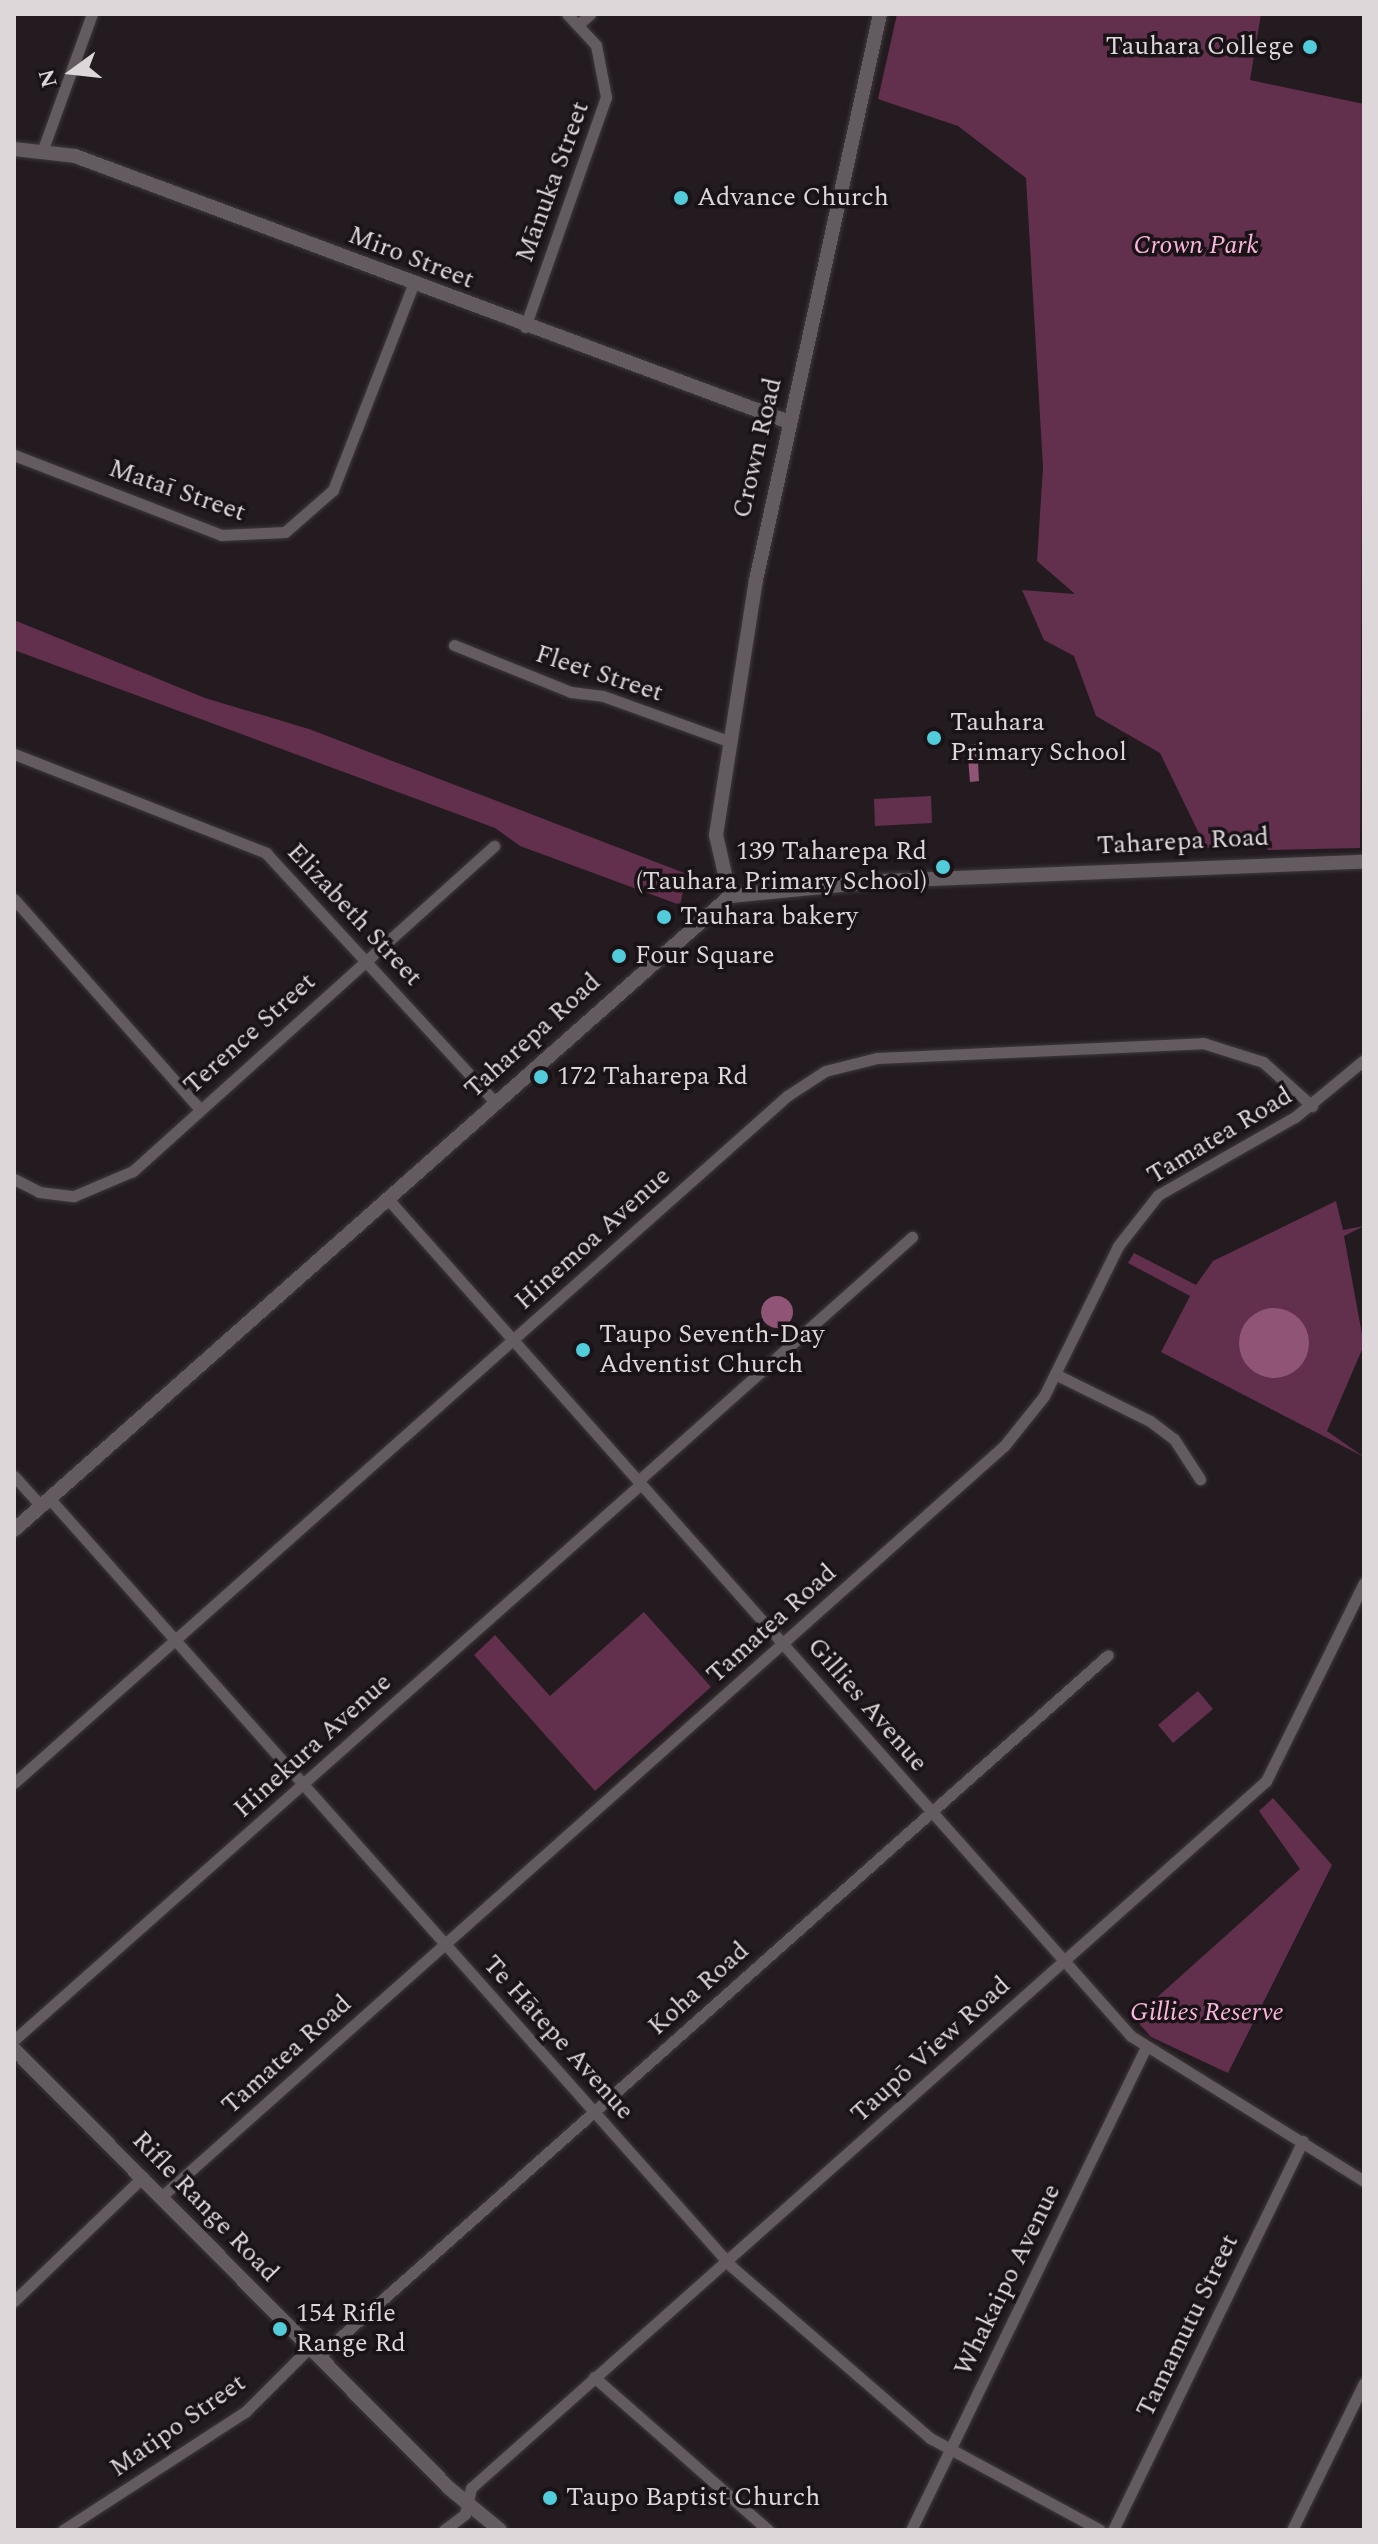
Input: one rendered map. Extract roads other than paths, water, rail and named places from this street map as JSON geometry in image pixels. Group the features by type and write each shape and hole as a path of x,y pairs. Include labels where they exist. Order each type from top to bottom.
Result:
{"street":[{"path":"43,149 92,14"},
{"name":"Mānuka Street","path":"525,327 603,120 603,60 579,24 567,14"},
{"path":"579,24 590,14"},
{"name":"Crown Road","path":"730,896 716,849 731,742 789,422 880,14"},
{"name":"Miro Street","path":"14,149 43,149 789,422"},
{"name":"Mataī Street","path":"14,455 221,535 285,532 333,490 413,285"},
{"name":"Fleet Street","path":"454,645 571,692 603,696 731,742"},
{"name":"Elizabeth Street","path":"14,754 266,853 367,959 495,1102"},
{"name":"Terence Street","path":"14,1179 56,1195 103,1189 199,1108 494,846"},
{"name":"Taharepa Road","path":"14,1530 730,896 754,889 1275,861 1364,862"},
{"name":"Taharepa Road","path":"1348,864 1364,870"},
{"path":"14,899 199,1108"},
{"name":"Hinemoa Avenue","path":"14,1783 787,1096 838,1066 1203,1043 1263,1062 1312,1106"},
{"name":"Tamatea Road","path":"161,2197 1004,1446 1055,1374 1141,1212 1176,1182 1312,1106 1364,1061"},
{"name":"Gillies Avenue","path":"387,1198 1145,2049 1226,2090 1364,2181"},
{"name":"Hinekura Avenue","path":"14,2040 912,1237"},
{"path":"1055,1374 1150,1421 1174,1439 1200,1479"},
{"name":"Te Hātepe Avenue","path":"14,1476 45,1502 176,1639 726,2261 949,2450 1100,2530"},
{"name":"Taupō View Road","path":"444,2530 467,2505 471,2488 1275,1772 1364,1583"},
{"name":"Koha Road","path":"315,2352 595,2111 1108,1655"},
{"name":"Rifle Range Road","path":"14,2049 467,2505 500,2530"},
{"name":"Whakaipo Avenue","path":"911,2530 1145,2049"},
{"name":"Tamamutu Street","path":"1113,2530 1303,2141"},
{"path":"14,2301 143,2177"},
{"name":"Matipo Street","path":"63,2530 245,2412 315,2352"},
{"path":"594,2377 768,2530"},
{"path":"1292,2530 1364,2383"}],"place":[{"name":"Tauhara College","path":"1310,47"},
{"name":"Advance Church","path":"681,198"},
{"name":"Tauhara Primary School","path":"934,738"},
{"name":"139 Taharepa Rd (Tauhara Primary School)","path":"943,867"},
{"name":"Tauhara bakery","path":"664,917"},
{"name":"Four Square","path":"619,956"},
{"name":"172 Taharepa Rd","path":"541,1077"},
{"name":"Taupo Seventh-Day Adventist Church","path":"583,1350"},
{"name":"154 Rifle Range Rd","path":"280,2329"},
{"name":"Taupo Baptist Church","path":"550,2498"}],"park label":[{"name":"Crown Park","path":"1196,246"},
{"name":"Gillies Reserve","path":"1207,2013"}]}
